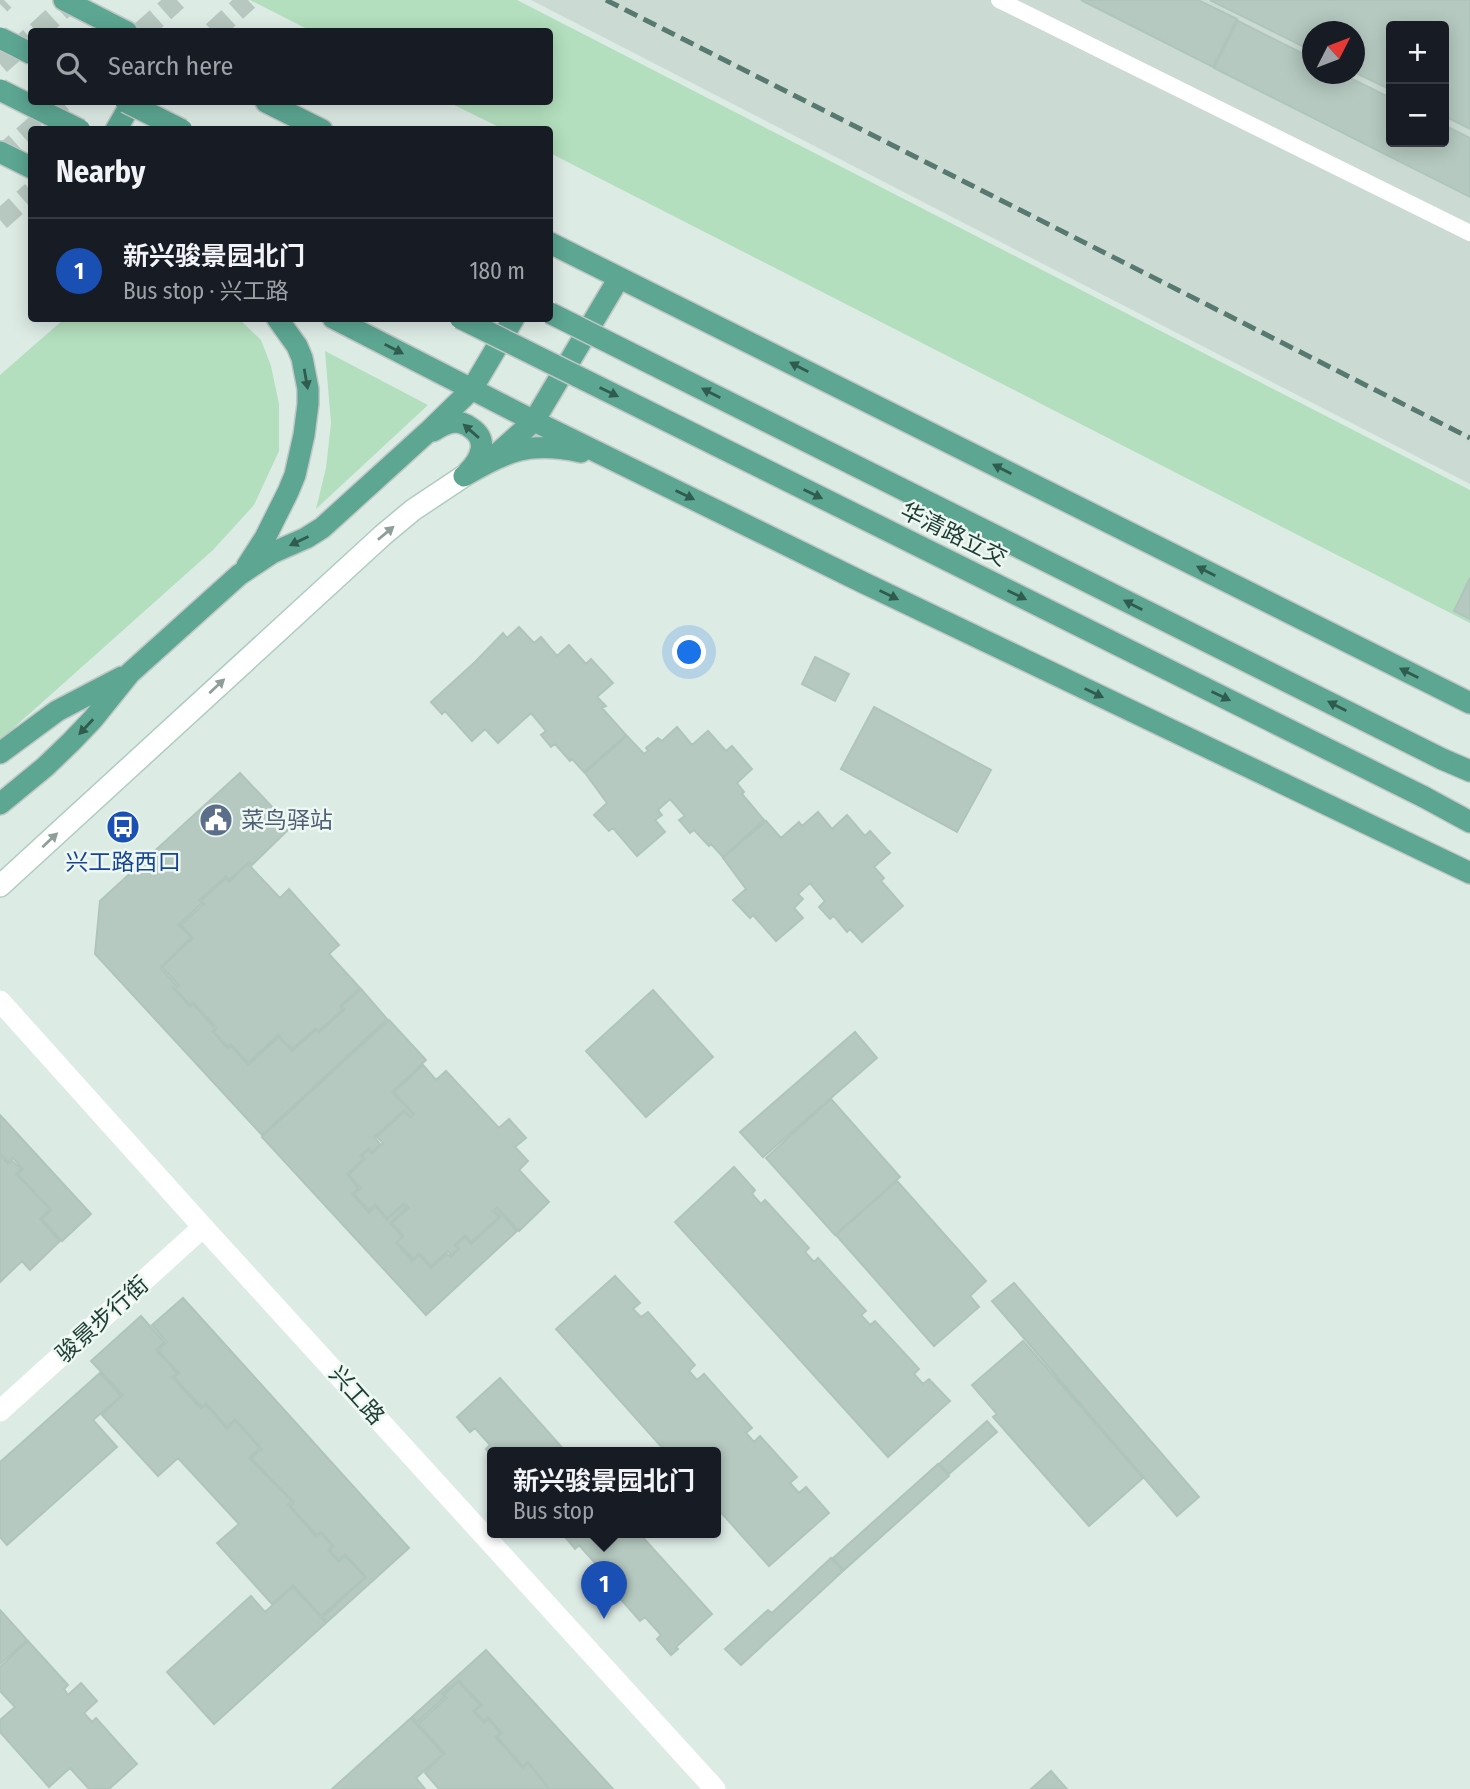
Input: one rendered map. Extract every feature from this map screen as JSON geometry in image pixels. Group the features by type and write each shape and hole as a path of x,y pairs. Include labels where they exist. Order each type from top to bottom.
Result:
{"main road":[{"path":"64,0 119,28"},
{"path":"0,38 28,52"},
{"path":"0,90 28,104"},
{"path":"30,105 72,126"},
{"path":"118,126 130,105"},
{"path":"132,105 174,126"},
{"path":"272,105 314,126"},
{"path":"0,152 28,166"},
{"path":"553,250 619,278 1470,704"},
{"path":"488,462 534,421 619,278"},
{"name":"华清路立交","path":"553,314 1470,771"},
{"path":"239,575 259,548 288,492 295,475 304,435 308,404 306,373 297,346 280,322"},
{"path":"341,322 534,421 862,582 1470,873"},
{"name":"华清路立交","path":"468,322 1470,822"},
{"path":"0,804 71,742 130,673 239,575 272,553 321,528 422,437 472,389 512,322"},
{"path":"422,437 454,422 461,423 479,435 482,449 476,463 464,476"},
{"path":"464,476 505,453 522,449 560,448 601,458 638,472"},
{"path":"0,753 57,711 122,676 148,656"}],"street":[{"path":"0,886 383,535 413,510 464,476"},
{"name":"兴工路","path":"0,1001 715,1789"},
{"name":"骏景步行街","path":"0,1411 203,1227"}],"lane":[{"path":"999,0 1470,233"}],"shaded area":[{"path":"531,0 1470,0 1470,484"}],"green space":[{"path":"250,0 517,0 1470,490 1470,623 553,155 553,126 497,126 454,105 553,105 553,28 305,28"},
{"path":"61,322 242,322 261,340 271,366 279,404 279,451 254,505 213,550 0,740 0,375"},
{"path":"325,351 428,405 316,509 326,468 331,423"}],"building":[{"path":"1081,0 1198,0 1237,19 1213,67"},
{"path":"1210,0 1470,0 1470,129 1449,118 1449,21 1386,21 1386,88 1365,77 1365,21 1302,21 1302,46"},
{"path":"1238,21 1302,53 1302,84 1362,84 1386,96 1386,147 1449,147 1449,128 1470,138 1470,197 1214,68"},
{"path":"1470,578 1470,619 1454,611"},
{"path":"519,627 534,643 541,637 557,656 569,645 586,664 591,659 613,683 597,697 606,706 602,708 626,735 584,772 555,744 551,747 541,735 546,731 531,713 498,743 485,729 472,741 445,711 442,714 431,702 503,633 507,638"},
{"path":"815,657 849,674 835,701 802,684"},
{"path":"874,707 991,770 957,832 841,769"},
{"path":"677,727 692,745 708,731 726,751 732,746 752,769 737,783 744,792 742,794 764,820 723,857 694,830 690,833 679,820 685,816 670,799 658,810 662,815 655,820 665,832 637,856 613,828 609,831 594,815 607,803 585,773 627,736 644,754 648,751 646,748 658,738 662,741"},
{"path":"240,773 291,827 252,865 249,862 229,880 226,876 199,900 202,903 178,925 191,937 160,968 176,985 173,988 190,1007 193,1004 215,1029 212,1031 228,1049 231,1046 248,1065 279,1037 292,1051 316,1030 319,1033 345,1009 342,1006 361,989 387,1019 262,1135 95,954 100,901"},
{"path":"818,812 832,829 847,815 865,836 870,831 890,853 874,867 884,878 881,881 903,906 862,942 850,929 847,932 834,916 830,919 819,907 825,901 810,883 798,894 803,899 794,908 803,918 776,941 753,915 750,918 733,900 746,889 723,858 766,821 781,838 799,822 802,826"},
{"path":"248,864 280,898 289,889 339,945 329,954 360,988 340,1006 343,1009 319,1031 316,1028 292,1049 278,1035 248,1063 231,1044 228,1047 214,1032 217,1028 193,1002 190,1005 175,989 179,985 162,967 193,938 181,925 204,904 201,901 226,878 229,882"},
{"path":"653,990 713,1057 646,1117 586,1051"},
{"path":"389,1020 426,1060 392,1092 413,1114 410,1117 404,1110 374,1137 380,1144 372,1152 369,1148 360,1156 363,1159 347,1174 358,1188 352,1194 369,1213 375,1206 387,1220 403,1205 406,1208 390,1223 402,1236 396,1243 412,1261 419,1255 431,1268 447,1254 451,1257 459,1249 456,1246 465,1237 471,1244 501,1217 495,1211 497,1209 517,1231 426,1315 262,1137"},
{"path":"855,1032 877,1058 763,1157 740,1132"},
{"path":"423,1065 436,1080 446,1071 499,1128 509,1119 526,1138 515,1147 528,1161 519,1170 549,1202 519,1231 497,1207 492,1211 499,1217 471,1242 465,1235 454,1245 458,1249 451,1255 448,1251 431,1266 419,1253 413,1259 397,1242 404,1236 392,1223 409,1208 404,1203 387,1218 375,1204 369,1210 354,1194 361,1188 349,1175 365,1159 362,1156 368,1150 372,1154 383,1143 377,1137 404,1112 410,1118 414,1114 394,1092"},
{"path":"831,1099 900,1177 835,1235 766,1158"},
{"path":"0,1115 91,1214 62,1241 42,1219 51,1210 18,1174 23,1169 13,1158 8,1162 0,1153"},
{"path":"0,1155 8,1164 12,1161 21,1169 16,1174 50,1209 40,1219 60,1241 30,1270 22,1261 0,1282"},
{"path":"734,1167 755,1190 752,1194 761,1204 765,1200 809,1248 805,1252 814,1262 818,1258 866,1311 861,1315 870,1325 875,1321 919,1369 914,1374 923,1384 929,1379 950,1401 888,1457 675,1222"},
{"path":"897,1181 986,1281 970,1296 979,1307 934,1346 836,1235"},
{"path":"615,1276 640,1303 633,1309 641,1317 648,1312 695,1365 689,1371 697,1380 704,1374 752,1428 746,1433 754,1442 760,1436 797,1477 790,1483 799,1493 806,1487 829,1513 769,1566 721,1513 721,1447 662,1447 556,1329"},
{"path":"1014,1283 1199,1497 1177,1516 992,1301"},
{"path":"183,1298 409,1548 327,1622 323,1617 366,1577 345,1554 339,1560 330,1550 334,1546 321,1532 317,1535 290,1506 294,1502 251,1458 262,1449 235,1419 227,1427 206,1403 202,1407 174,1377 179,1373 158,1350 167,1342 152,1325"},
{"path":"141,1316 164,1342 156,1350 177,1373 172,1377 201,1409 206,1405 227,1429 235,1421 260,1448 249,1458 292,1501 288,1505 316,1537 321,1533 332,1546 328,1550 338,1562 345,1556 365,1577 321,1616 293,1585 272,1604 217,1543 239,1524 178,1458 158,1476 102,1415 123,1395 91,1361"},
{"path":"1023,1341 1143,1478 1089,1526 993,1417 997,1414 972,1385"},
{"path":"100,1373 121,1396 93,1420 117,1447 7,1545 0,1537 0,1462"},
{"path":"500,1378 562,1447 488,1447 490,1445 475,1428 470,1432 457,1417"},
{"path":"987,1421 997,1432 949,1474 939,1464"},
{"path":"938,1464 949,1476 844,1570 833,1558"},
{"path":"566,1538 644,1538 712,1614 676,1647 678,1649 671,1655 657,1639 661,1635 645,1617 640,1621 592,1567 596,1564 579,1545 575,1549"},
{"path":"831,1558 843,1571 741,1665 725,1649 768,1610 772,1613"},
{"path":"293,1587 326,1623 214,1724 167,1672 251,1596 265,1612"},
{"path":"0,1610 27,1640 0,1664"},
{"path":"28,1641 68,1685 64,1689 68,1695 81,1683 97,1701 84,1713 92,1722 96,1718 137,1764 109,1789 89,1789 70,1768 49,1787 0,1732 0,1720 15,1707 0,1691 0,1667"},
{"path":"486,1650 613,1789 550,1789 528,1762 523,1766 497,1737 502,1733 488,1717 484,1721 475,1711 482,1705 459,1680 442,1694 445,1697 417,1722 412,1717"},
{"path":"458,1682 480,1705 473,1711 484,1723 488,1719 500,1733 495,1737 523,1768 528,1763 549,1789 439,1789 425,1773 445,1753 418,1724 447,1698 444,1695"},
{"path":"411,1718 443,1754 416,1778 425,1789 332,1789"},
{"path":"1051,1771 1067,1789 1031,1789"}],"tunnel":[{"path":"0,4 4,0"},
{"path":"41,28 72,0"},
{"path":"146,28 177,0"},
{"path":"217,28 248,0"},
{"path":"0,64 28,40"},
{"path":"35,126 59,105"},
{"path":"0,157 28,132"},
{"path":"0,220 28,196"}],"railway":[{"path":"606,0 1470,438"}],"place":[{"name":"菜鸟驿站","path":"216,820"},
{"name":"兴工路西口","path":"123,827"},
{"name":"新兴骏景园北门","path":"604,1619"}]}
